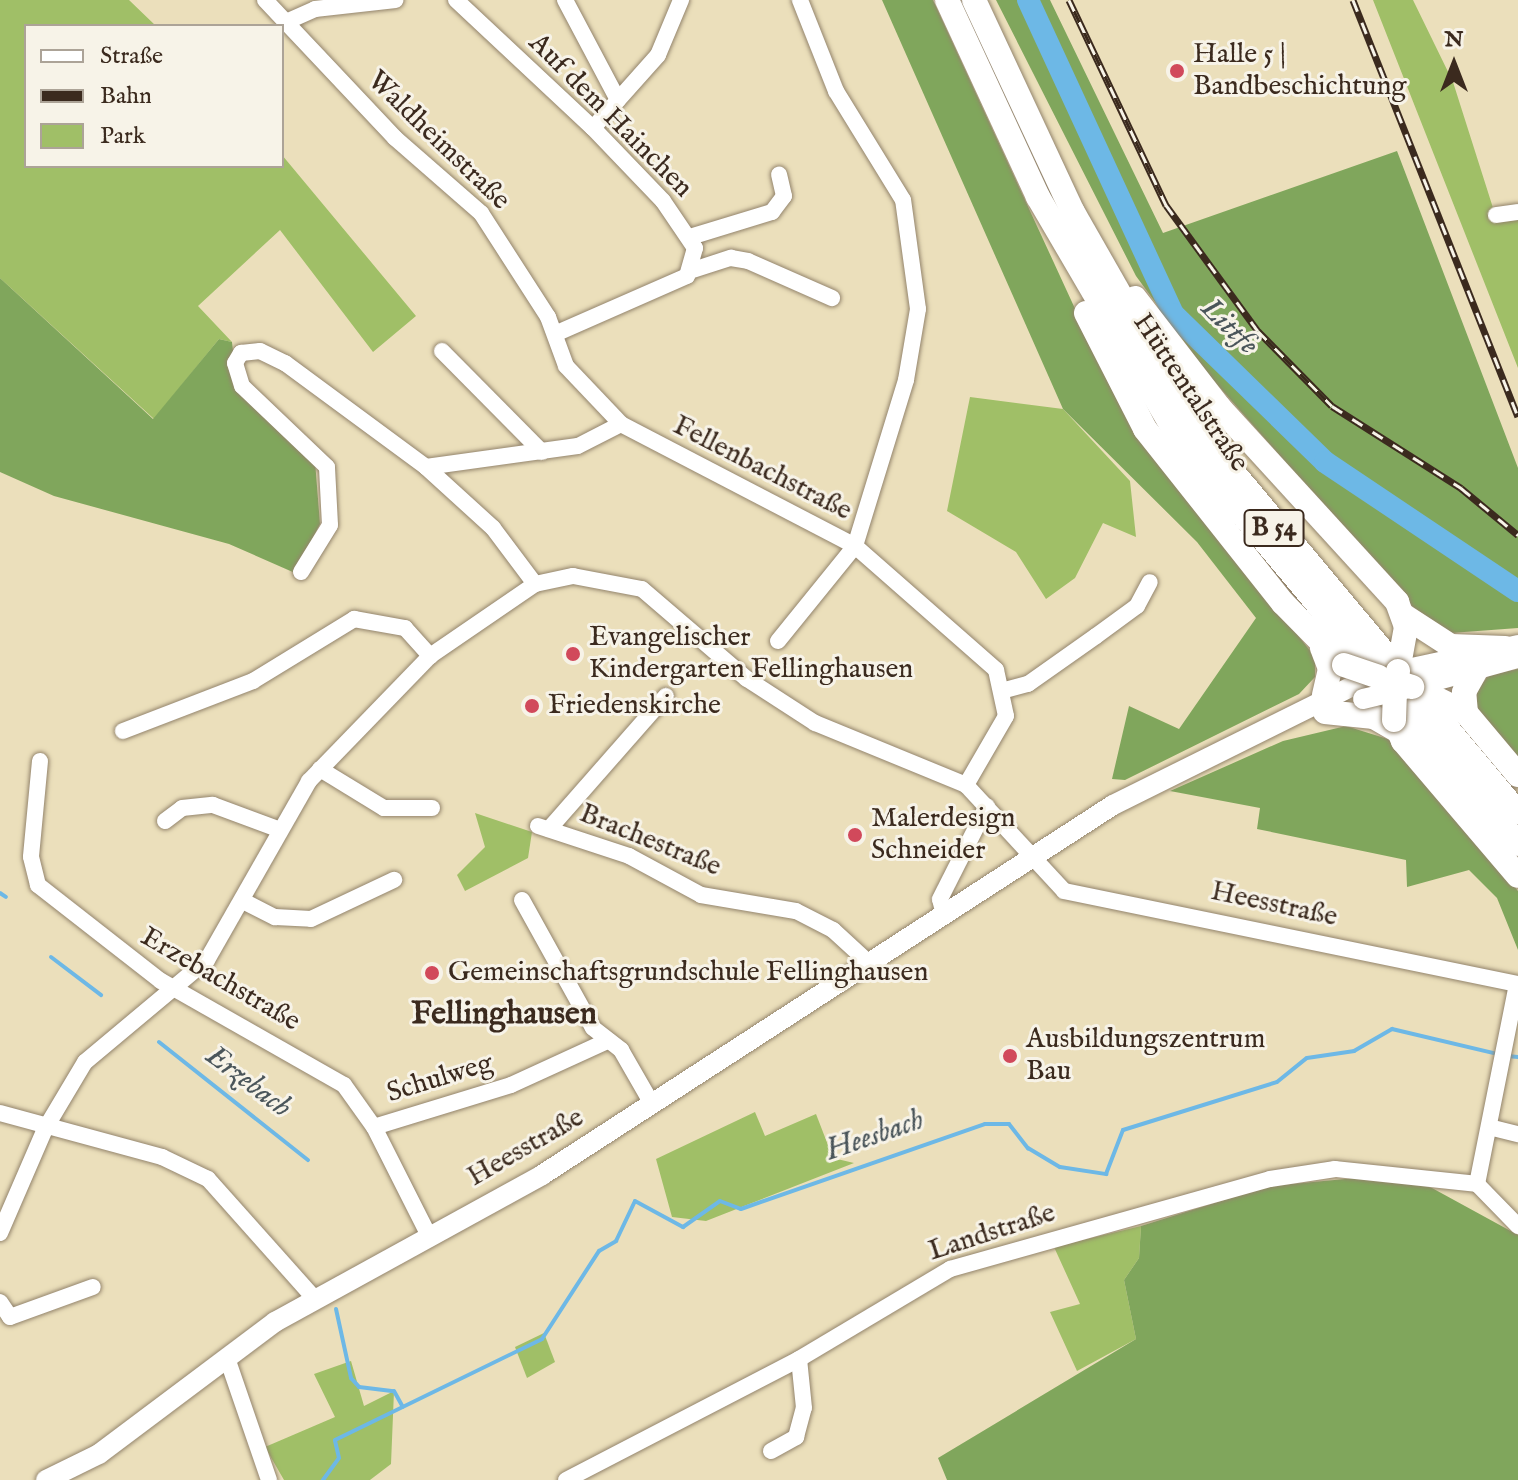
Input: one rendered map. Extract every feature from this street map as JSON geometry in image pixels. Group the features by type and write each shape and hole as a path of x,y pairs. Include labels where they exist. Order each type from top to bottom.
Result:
{"highway":[{"name":"Hüttentalstraße","path":"947,0 1038,197 1179,438 1518,844"},
{"name":"Hüttentalstraße","path":"974,0 1073,212 1206,441 1518,813"},
{"path":"1038,197 1101,351 1145,429 1322,648 1330,669 1324,703 1396,726 1518,876"},
{"path":"1073,212 1220,408 1403,615 1451,646 1502,657"},
{"path":"1396,726 1392,677 1403,615"},
{"path":"1322,648 1466,713 1518,775"},
{"path":"1466,713 1464,692 1502,657"}],"main road":[{"name":"Heesstraße","path":"46,1480 99,1454 227,1358 314,1298 429,1236 652,1104 1113,805 1275,725 1392,677 1502,657"},
{"name":"Heesstraße","path":"1392,677 1502,657"}],"street":[{"name":"Waldheimstraße","path":"265,0 395,138 481,213 555,334"},
{"path":"286,22 315,9 396,0"},
{"name":"Auf dem Hainchen","path":"456,0 593,128 690,237 693,270"},
{"path":"565,0 618,100"},
{"path":"593,128 658,55 681,0"},
{"path":"778,641 855,546 906,380 917,283 903,200 836,91 800,0"},
{"name":"Auf dem Hainchen","path":"690,237 772,212 784,196 779,175"},
{"path":"1496,215 1518,212"},
{"path":"426,467 578,446 621,424 566,366 555,334 693,270 731,258 748,261 832,298"},
{"path":"301,572 330,525 327,467 242,386 235,363 241,353 260,351 285,363 426,467 493,528 535,584"},
{"path":"442,351 542,452"},
{"name":"Fellenbachstraße","path":"621,424 855,546 937,613 996,670 1005,690"},
{"path":"0,1233 45,1129 97,1049 179,990 243,901 278,829 320,769 430,656 535,584 594,577 642,589 747,679 815,723 966,785 1032,857"},
{"path":"966,785 999,733 1005,690 1028,684 1137,606 1150,582"},
{"path":"123,731 253,681 354,619 405,628 430,656"},
{"name":"Brachestraße","path":"666,696 544,827 629,856 701,895 796,911 833,930 869,963"},
{"name":"Erzebachstraße","path":"40,761 31,857 38,885 63,911 179,990 344,1085 374,1127 429,1236"},
{"path":"320,769 384,808 432,808"},
{"path":"165,821 182,808 213,805 278,829"},
{"path":"944,915 940,899 987,806"},
{"name":"Heesstraße","path":"1032,857 1064,891 1517,984"},
{"path":"243,901 275,917 311,919 394,880"},
{"path":"522,900 607,1041 621,1050 652,1104"},
{"path":"1517,984 1477,1184 1518,1226"},
{"name":"Schulweg","path":"374,1127 511,1085 607,1041"},
{"path":"0,1113 45,1129 162,1157 208,1179 314,1298"},
{"path":"1489,1127 1518,1134"},
{"name":"Landstraße","path":"566,1480 799,1359 950,1269 1270,1179 1335,1169 1477,1184"},
{"path":"0,1302 10,1317 93,1287"},
{"path":"227,1358 269,1480"},
{"path":"771,1451 796,1437 804,1408 799,1359"}],"green space":[{"path":"0,0 129,0 154,24 24,24 24,168 284,168 284,157 416,316 373,352 280,230 198,306 232,342 219,339 154,419 0,278"},
{"path":"882,0 933,0 1106,376 1150,447 1315,657 1315,677 1299,694 1125,780 1112,779 1129,706 1179,729 1256,618 1197,542 1063,409"},
{"path":"996,0 1050,0 1163,233 1397,151 1518,468 1518,628 1451,633 1413,607 1207,373 1136,276"},
{"path":"1373,0 1413,0 1453,82 1494,211 1518,218 1518,368"},
{"path":"0,278 153,419 219,339 232,342 235,369 315,461 320,524 295,573 229,544 54,496 0,472"},
{"path":"970,397 1063,409 1130,481 1136,537 1103,523 1075,578 1046,599 1016,552 947,511"},
{"path":"1518,669 1518,759 1477,711 1477,690 1489,675"},
{"path":"1346,726 1391,740 1518,891 1518,950 1497,898 1469,870 1407,887 1406,860 1257,829 1260,808 1170,791 1283,741"},
{"path":"475,813 532,832 528,858 465,891 457,875 485,847"},
{"path":"755,1112 765,1136 816,1114 833,1158 854,1163 706,1221 672,1217 656,1159"},
{"path":"1388,1175 1432,1188 1518,1235 1518,1480 947,1480 938,1458 1136,1339 1124,1280 1139,1258 1141,1226 1269,1186"},
{"path":"1141,1226 1139,1258 1124,1280 1136,1339 1077,1371 1050,1312 1080,1304 1054,1247"},
{"path":"544,1333 555,1362 527,1378 515,1347"},
{"path":"351,1361 364,1406 394,1391 391,1464 370,1480 284,1480 265,1447 335,1417 314,1374"}],"waterway":[{"name":"Littfe","path":"1028,0 1173,314 1325,462 1518,591"},
{"name":"Erzebach","path":"0,893 6,897"},
{"name":"Erzebach","path":"51,957 101,995"},
{"name":"Heesbach","path":"323,1480 339,1458 335,1440 542,1339 599,1251 616,1241 635,1201 683,1227 720,1201 741,1209 985,1124 1009,1124 1028,1148 1060,1167 1106,1174 1123,1130 1277,1082 1307,1058 1354,1051 1392,1029 1498,1054"},
{"name":"Erzebach","path":"159,1042 308,1160"},
{"name":"Heesbach","path":"1507,1056 1518,1057"},
{"name":"Erzebach","path":"336,1309 351,1378 359,1387 394,1391 403,1407"}],"railway":[{"path":"1069,0 1166,205 1258,331 1332,406 1461,488 1518,535"},
{"path":"1353,0 1518,417"}],"place":[{"name":"Halle 5 | Bandbeschichtung","path":"1177,71"},
{"name":"Evangelischer Kindergarten Fellinghausen","path":"573,654"},
{"name":"Friedenskirche","path":"532,706"},
{"name":"Malerdesign Schneider","path":"855,835"},
{"name":"Gemeinschaftsgrundschule Fellinghausen","path":"432,973"},
{"name":"Ausbildungszentrum Bau","path":"1010,1056"}],"district":[{"name":"Fellinghausen","path":"504,1015"}]}
